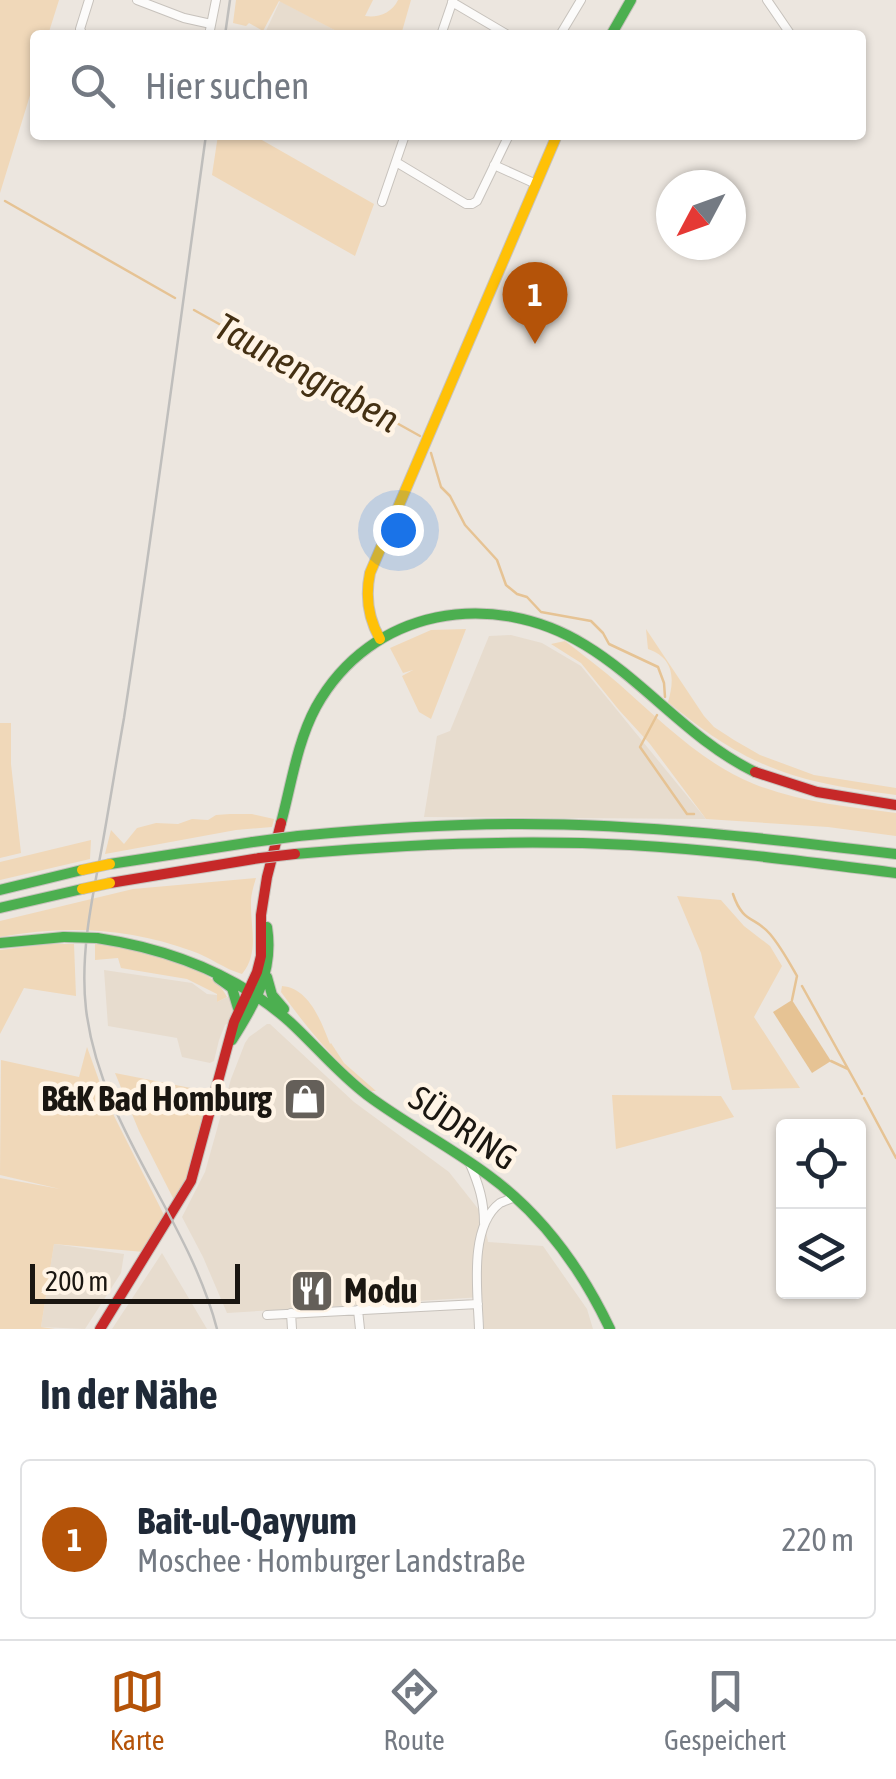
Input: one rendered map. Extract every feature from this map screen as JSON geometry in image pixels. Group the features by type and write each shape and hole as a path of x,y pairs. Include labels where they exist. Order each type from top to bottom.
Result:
{"main road":[{"path":"613,30 631,0"},
{"path":"380,639 368,609 370,573 555,140"},
{"path":"228,1045 254,993 262,956 262,905 268,870 314,708 342,670 380,639 416,623 454,614 491,612 540,621 594,648 689,732 742,766 807,791 896,805"},
{"path":"0,890 110,864 253,842 436,825 592,825 767,838 896,854"},
{"path":"0,908 110,882 260,858 454,843 592,843 675,848 896,873"},
{"path":"262,905 270,948 267,977 272,995 317,1048"},
{"path":"0,943 64,937 148,946 196,962 232,988 238,1009"},
{"name":"SÜDRING","path":"196,962 254,993 366,1094 515,1197 580,1270 610,1329"},
{"path":"100,1329 191,1181 238,1009 267,977"}],"street":[{"path":"81,30 90,0"},
{"path":"137,0 211,24"},
{"path":"210,30 216,0"},
{"path":"563,30 580,0"},
{"path":"767,0 788,30"},
{"path":"443,30 452,1 500,30"},
{"path":"382,202 403,140"},
{"path":"396,162 472,204 506,140"},
{"path":"494,165 536,184"},
{"path":"469,1162 480,1187 484,1228"},
{"path":"479,1329 476,1251 500,1202 515,1197"},
{"path":"266,1315 478,1304"},
{"path":"358,1310 360,1329"},
{"path":"291,1313 292,1329"}],"shaded area":[{"path":"0,0 59,0 50,30 30,30 30,95 0,193"},
{"path":"236,0 373,0 365,16 370,16 388,11 398,0 411,0 402,30 334,30 279,1 264,30 249,23 233,23"},
{"path":"280,1 335,30 266,30"},
{"path":"217,140 262,140 374,204 355,256 212,175"},
{"path":"466,629 431,719 419,712 402,676 413,670 403,673 390,648 431,630"},
{"path":"646,629 714,727 760,755 814,775 896,788 896,795 800,777 723,743 668,702 670,670 663,658 648,649"},
{"path":"511,635 542,643 581,666 706,819 424,817 437,736 450,731 489,636"},
{"path":"565,641 717,765 754,784 788,795 896,813 896,836 706,819 650,744 581,663 551,644"},
{"path":"0,723 11,723 11,764 21,853 0,858"},
{"path":"252,814 274,819 272,827 105,854 111,830 124,844 137,828 156,823 178,824 192,819 208,820 216,815"},
{"path":"91,840 90,859 0,880 0,862"},
{"path":"256,878 251,899 251,957 242,974 192,951 121,933 73,930 0,937 0,921 133,889"},
{"path":"677,896 721,900 744,926 770,946 782,966 754,1017 800,1088 732,1090 701,953"},
{"path":"95,942 148,952 188,966 205,974 227,997 217,1002 217,994 187,979 121,968 118,958 95,960"},
{"path":"74,944 76,996 24,988 0,1034 0,950"},
{"path":"104,970 192,983 207,994 217,995 217,1002 232,995 234,1006 214,1061 182,1057 177,1038 108,1026"},
{"path":"282,986 307,999 344,1063 376,1091 369,1091 322,1044 281,992"},
{"path":"792,1000 831,1061 812,1073 773,1012"},
{"path":"267,1024 354,1102 449,1172 483,1215 488,1242 543,1246 587,1309 593,1329 484,1329 482,1297 227,1313 182,1217 205,1172 245,1043"},
{"path":"87,1047 106,1100 165,1217 144,1252 54,1244 41,1327 55,1329 0,1329 0,1178 60,1189 0,1175 1,1060 79,1077"},
{"path":"115,1073 211,1092 188,1174 174,1200 139,1131"},
{"path":"612,1095 721,1096 734,1117 616,1149"},
{"path":"54,1244 124,1254 121,1273 85,1329 41,1327"},
{"path":"162,1253 207,1329 112,1329"}],"waterway":[{"name":"Taunengraben","path":"5,201 175,298"},
{"name":"Taunengraben","path":"194,310 420,436"},
{"name":"Taunengraben","path":"431,453 441,487 465,525 497,560 506,585 527,597 541,612 591,621 609,644 658,667 665,697"},
{"name":"Taunengraben","path":"657,715 640,747 687,814 694,814"},
{"name":"Taunengraben","path":"733,894 745,915 774,939 797,976 792,1000"},
{"name":"Taunengraben","path":"802,986 862,1094"},
{"path":"831,1061 848,1069"},
{"name":"Taunengraben","path":"864,1098 896,1158"}],"tram line":[{"path":"226,30 230,0"},
{"path":"205,140 135,645 90,910 85,989 94,1052 108,1093 186,1248 217,1329"}],"traffic: fast":[{"path":"614,30 631,0"},
{"path":"281,823 309,721 340,674 368,648 401,629 436,617 474,613 549,627 607,660 709,744 755,772"},
{"path":"298,836 437,826 568,825 708,833 896,854"},
{"path":"253,842 298,836"},
{"path":"110,864 253,842"},
{"path":"295,854 462,844 588,843 730,853 896,873"},
{"path":"0,890 82,870"},
{"path":"0,908 82,889"},
{"path":"232,1040 265,973 267,927"},
{"path":"0,943 64,937"},
{"path":"64,937 97,938"},
{"path":"97,938 175,956 224,977 269,1005 367,1095 473,1164 526,1207 573,1264 610,1329"},
{"path":"267,977 272,995 284,1009"},
{"path":"218,978 232,988 238,1008"}],"traffic: slow":[{"path":"380,639 369,607 370,573 555,140"},
{"path":"82,870 110,864"},
{"path":"82,889 110,883"}],"traffic: jam":[{"path":"755,772 817,792 896,805"},
{"path":"100,1329 191,1181 234,1022 257,972 267,877 281,823"},
{"path":"260,858 295,854"},
{"path":"110,883 260,858"}],"place":[{"name":"Bait-ul-Qayyum","path":"535,344"},
{"name":"B&K Bad Homburg","path":"305,1099"},
{"name":"Modu","path":"312,1291"}]}
